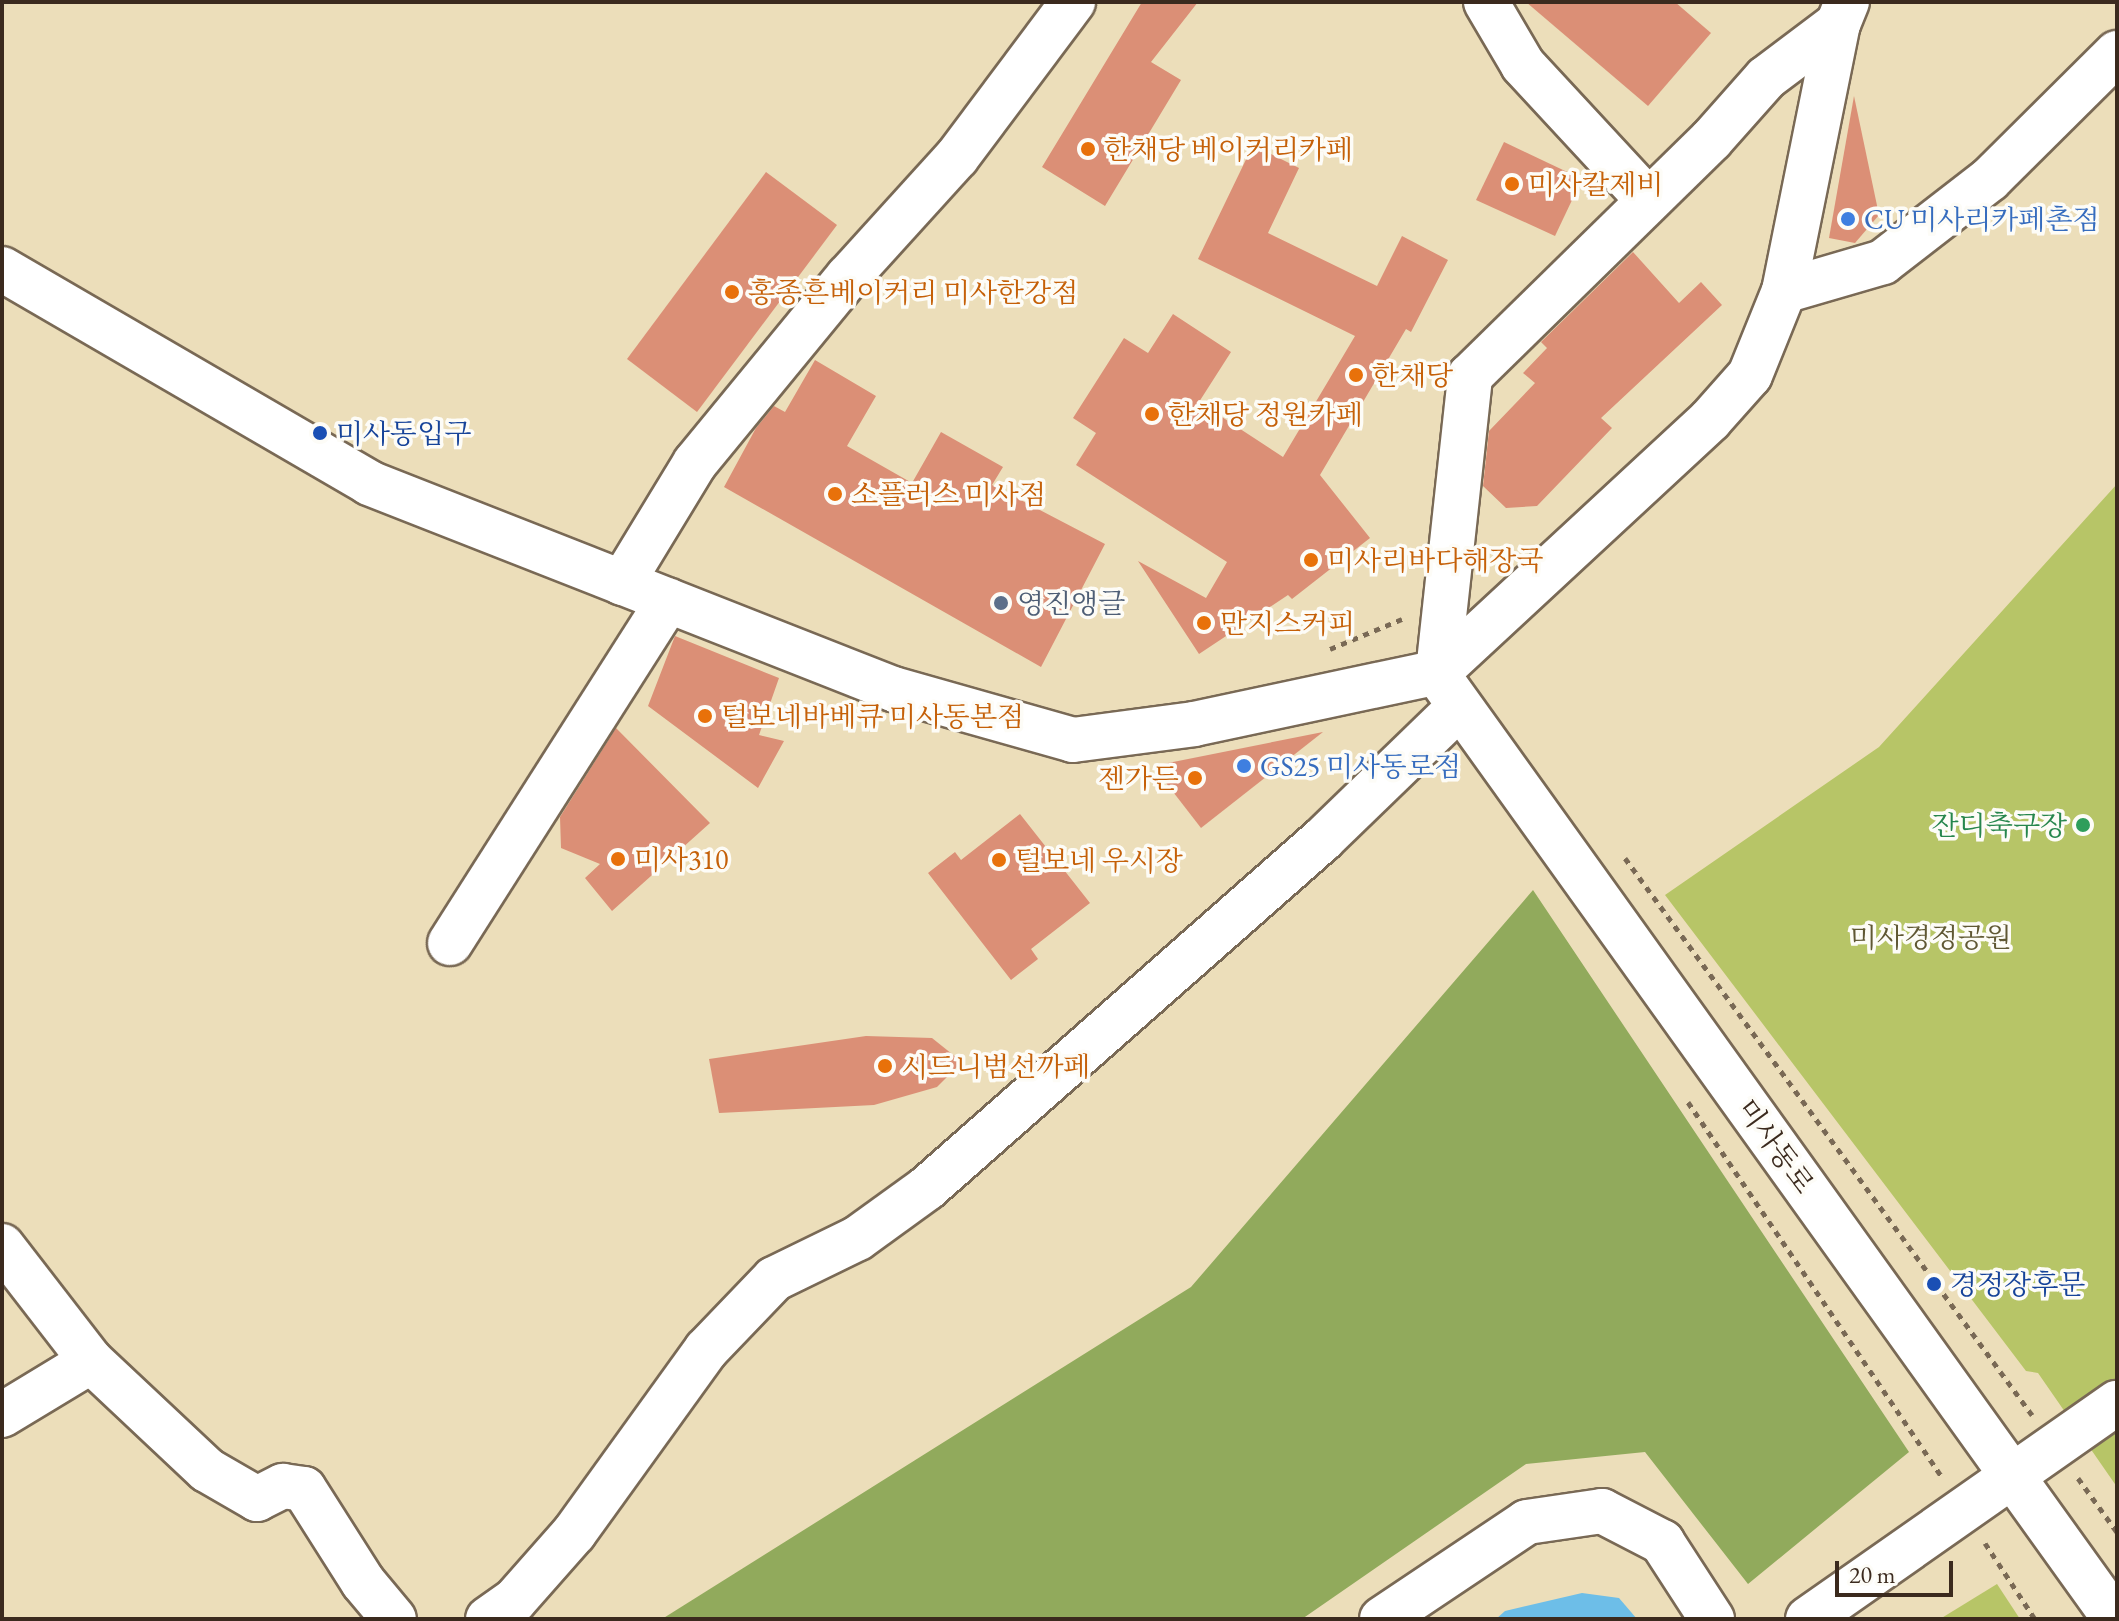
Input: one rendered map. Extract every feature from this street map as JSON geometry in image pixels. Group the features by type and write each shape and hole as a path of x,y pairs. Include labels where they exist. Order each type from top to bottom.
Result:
{"street":[{"path":"622,583 695,463 848,277 957,157 1073,2"},
{"path":"1486,2 1523,65 1648,200"},
{"path":"1448,690 1470,376 1766,78 1842,13"},
{"path":"488,1619 514,1601 574,1533 706,1350 774,1279 858,1238 927,1188 1323,839 1448,690 1750,375 1784,291 1842,13"},
{"path":"1784,291 1883,262 1990,179 2117,53"},
{"path":"2,269 369,483 893,689 1073,740 1448,690"},
{"path":"450,943 668,601"},
{"name":"미사동로","path":"1448,690 2115,1619"},
{"path":"2,1246 91,1361 207,1470 257,1499 283,1486 304,1489 363,1582 394,1619"},
{"path":"2,1415 91,1361"},
{"path":"1808,1619 2117,1403"},
{"path":"1382,1619 1527,1522 1602,1511 1662,1542 1712,1619"}],"path":[{"path":"1625,858 2117,1532"},
{"path":"1678,1087 2035,1619"}],"green space":[{"name":"미사경정공원","path":"2117,484 2117,1487 2038,1373 2026,1371 1665,895 1879,747"},
{"path":"1533,890 1909,1452 1748,1584 1645,1452 1526,1464 1302,1619 662,1619 1191,1287"},
{"path":"1997,1584 2020,1619 1940,1619"}],"water":[{"path":"1582,1593 1619,1598 1637,1619 1496,1619 1505,1611"}],"building":[{"path":"1142,2 1198,2 1151,62 1181,80 1105,206 1042,167"},
{"path":"1526,2 1675,2 1711,33 1648,106"},
{"path":"1854,96 1879,215 1855,243 1829,238"},
{"path":"1504,142 1582,179 1555,236 1476,200"},
{"path":"1253,145 1299,168 1268,233 1377,286 1402,236 1448,260 1411,332 1406,329 1320,475 1370,538 1292,599 1288,595 1199,654 1138,561 1206,598 1227,562 1076,465 1096,433 1073,418 1124,338 1148,353 1173,314 1231,352 1199,402 1283,457 1355,336 1198,259"},
{"name":"홍종흔베이커리 미사한강점","path":"766,172 837,225 697,412 627,359"},
{"path":"1633,252 1679,303 1701,282 1722,305 1601,418 1612,428 1537,506 1506,508 1483,486 1489,431 1535,383 1523,373 1547,348 1541,342"},
{"path":"815,360 876,396 847,446 912,483 941,432 1003,467 992,485 1105,544 1041,667 724,487 756,428 774,406 785,412"},
{"path":"675,636 779,678 759,735 784,741 758,788 648,706"},
{"path":"616,728 710,823 612,911 585,878 600,864 561,848 560,817"},
{"path":"1323,732 1201,828 1153,766"},
{"path":"1020,814 1090,903 1031,949 1038,959 1011,980 928,873 955,852 961,860"},
{"path":"866,1036 932,1038 962,1062 937,1087 874,1105 719,1113 709,1059"}],"place":[{"name":"한채당 베이커리카페","path":"1088,149"},
{"name":"미사칼제비","path":"1512,184"},
{"name":"CU 미사리카페촌점","path":"1848,219"},
{"name":"홍종흔베이커리 미사한강점","path":"732,292"},
{"name":"한채당","path":"1356,375"},
{"name":"한채당 정원카페","path":"1152,414"},
{"name":"미사동입구","path":"320,433"},
{"name":"소플러스 미사점","path":"835,494"},
{"name":"미사리바다해장국","path":"1311,560"},
{"name":"영진앵글","path":"1001,603"},
{"name":"만지스커피","path":"1204,623"},
{"name":"털보네바베큐 미사동본점","path":"705,716"},
{"name":"GS25 미사동로점","path":"1244,766"},
{"name":"젠가든","path":"1195,778"},
{"name":"잔디축구장","path":"2083,825"},
{"name":"미사310","path":"618,859"},
{"name":"털보네 우시장","path":"999,860"},
{"name":"시드니범선까페","path":"885,1066"},
{"name":"경정장후문","path":"1934,1284"}]}
